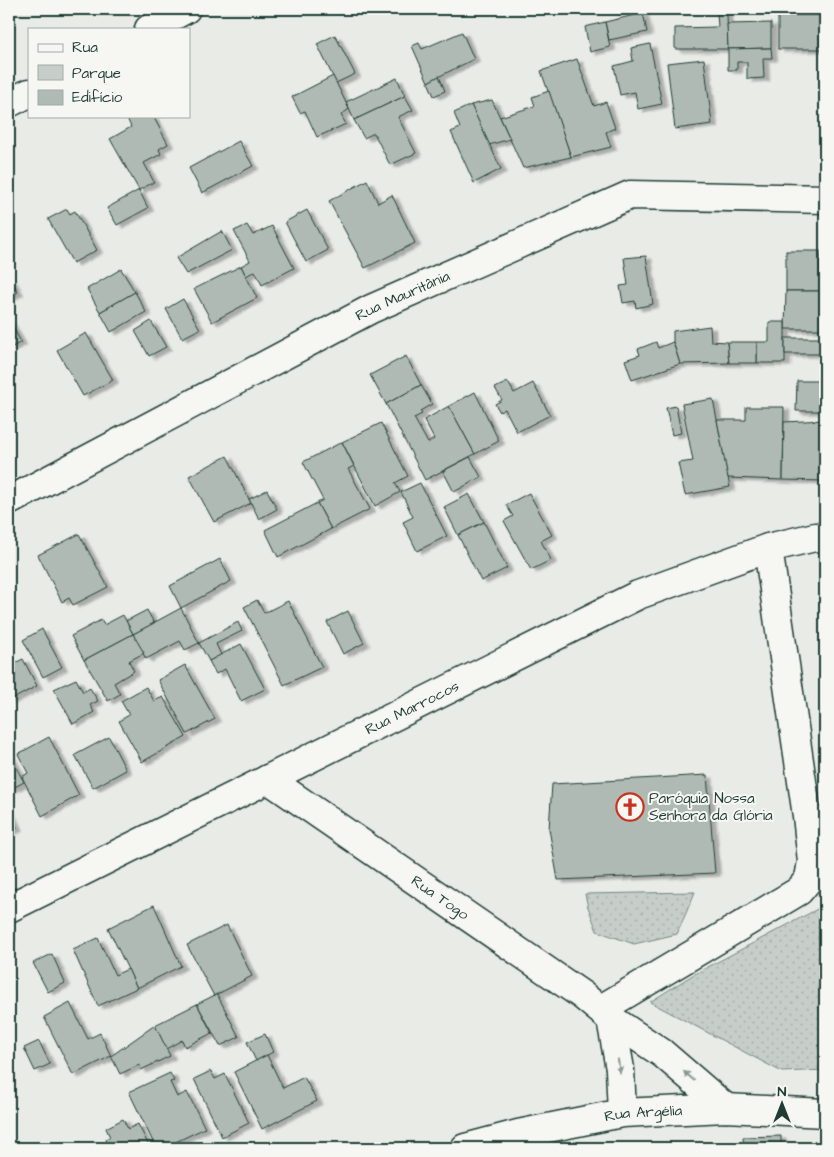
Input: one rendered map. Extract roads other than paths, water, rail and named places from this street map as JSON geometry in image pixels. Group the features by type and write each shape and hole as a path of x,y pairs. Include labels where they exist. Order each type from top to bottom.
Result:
{"street":[{"path":"151,28 186,9"},
{"path":"9,104 28,94"},
{"name":"Rua Mauritânia","path":"9,501 370,309 630,195 825,199"},
{"name":"Rua Marrocos","path":"9,908 638,594 768,548 816,538 825,538"},
{"path":"622,1113 620,1069 606,1014 799,891 809,879 812,860 807,816 768,548"},
{"name":"Rua Togo","path":"268,779 662,1053 726,1108"},
{"name":"Rua Argélia","path":"465,1148 518,1134 622,1113 726,1108 825,1113"}],"place":[{"name":"Paróquia Nossa Senhora da Glória","path":"630,807"}]}
